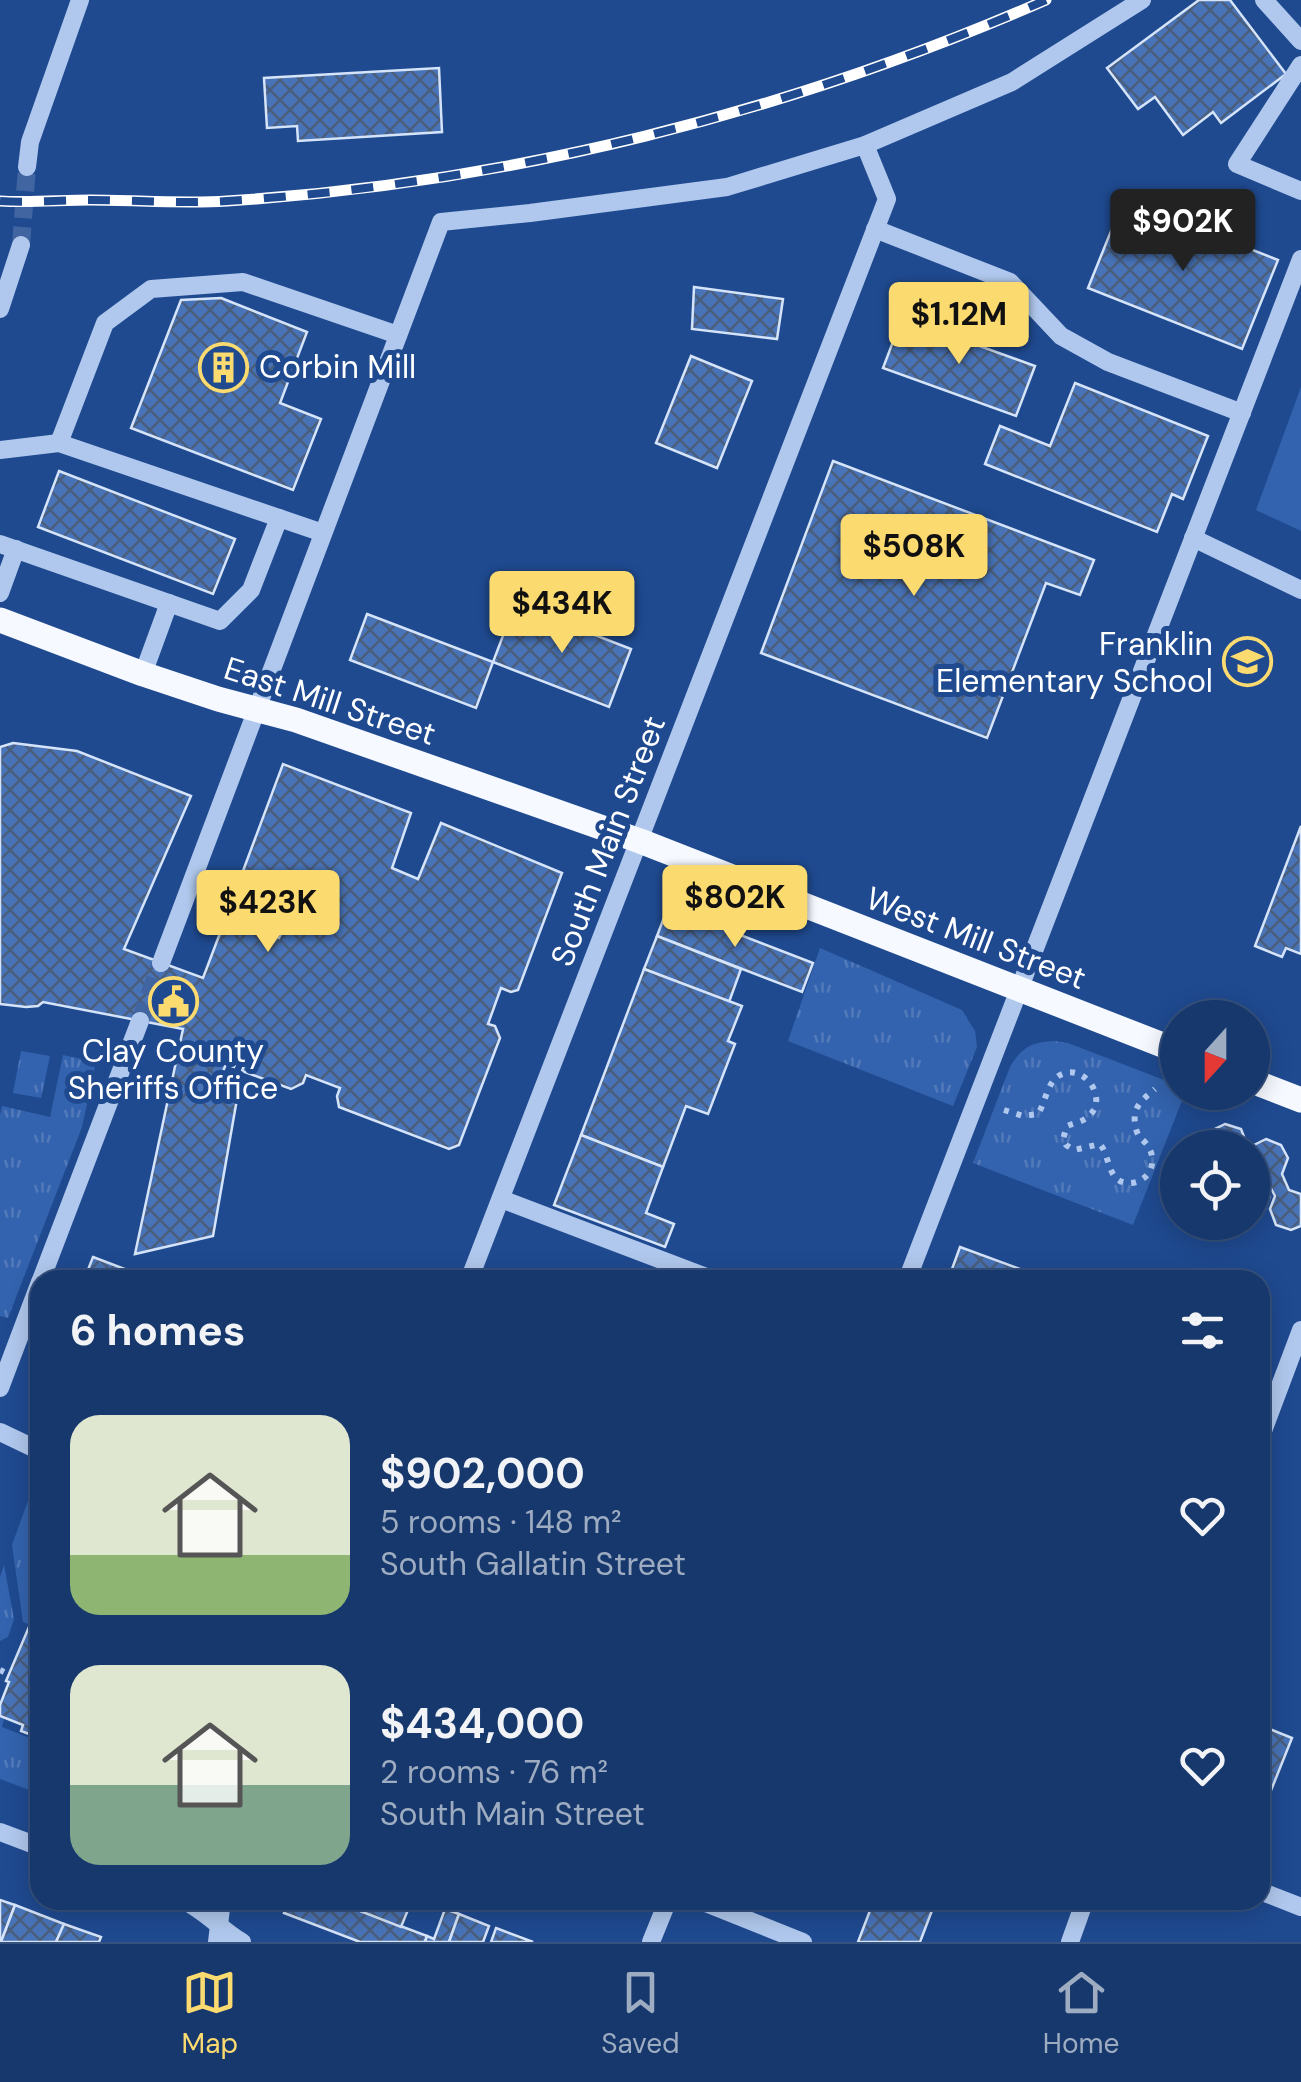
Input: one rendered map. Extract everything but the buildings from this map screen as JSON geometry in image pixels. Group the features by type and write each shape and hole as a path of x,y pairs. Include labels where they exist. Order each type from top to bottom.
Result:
{"main road":[{"name":"East Mill Street","path":"0,620 143,674 296,720 640,841"},
{"name":"West Mill Street","path":"640,841 1160,1045"},
{"path":"1270,1088 1301,1100"}],"street":[{"path":"26,167 30,142 80,0"},
{"path":"161,962 441,222 727,187 864,145 1012,82 1142,0"},
{"path":"1264,0 1301,42"},
{"path":"1301,65 1237,164 1301,192"},
{"name":"South Main Street","path":"473,1270 888,199 864,145"},
{"path":"876,229 1010,282 1062,336 1108,362 1242,413"},
{"path":"0,309 21,246"},
{"path":"910,1270 1301,259"},
{"path":"59,443 105,323 151,290 243,282 398,335"},
{"path":"0,450 59,443 323,533"},
{"path":"0,593 8,547 220,620 251,590 279,518"},
{"path":"1193,538 1301,590"},
{"path":"143,674 169,603"},
{"path":"44,1270 140,1021"},
{"path":"500,1200 687,1270"},
{"path":"0,1388 30,1308"},
{"path":"1270,1412 1301,1330"},
{"path":"0,1432 30,1447"},
{"path":"0,1832 30,1843"},
{"path":"1270,1895 1301,1907"},
{"path":"200,1910 219,1935 242,1942"},
{"path":"219,1935 221,1910"},
{"path":"651,1942 664,1910"},
{"path":"723,1910 803,1942"},
{"path":"1070,1942 1082,1910"}],"path":[{"path":"1004,1110 1023,1116 1038,1114 1053,1080 1067,1073 1082,1074 1094,1088 1094,1112 1067,1126 1063,1139 1074,1150 1100,1144 1117,1179 1134,1183 1151,1170 1151,1150 1135,1125 1139,1102 1155,1089"}],"green space":[{"path":"1301,387 1301,531 1256,510"},
{"path":"820,948 962,1010 975,1031 977,1047 953,1106 788,1041"},
{"path":"1040,1043 1068,1043 1160,1078 1160,1110 1178,1110 1170,1130 1160,1130 1160,1156 1133,1225 973,1163 1010,1067 1023,1050"},
{"path":"21,1051 50,1056 41,1098 13,1093"},
{"path":"63,1055 96,1062 82,1127 8,1318 0,1316 0,1115 2,1106 50,1117"},
{"path":"30,1498 28,1624 23,1622 12,1545"},
{"path":"4,1565 14,1619 8,1637 0,1641 0,1577"},
{"path":"0,1717 4,1719 2,1727 30,1738 30,1790 0,1779"}],"tunnel":[{"path":"21,245 27,167"},
{"path":"140,1021 161,963"}],"railway":[{"path":"0,201 227,201 333,192 542,159 747,109 848,77 1046,0"}],"place":[{"name":"Corbin Mill","path":"224,367"},
{"name":"Franklin Elementary School","path":"1248,662"},
{"name":"Clay County Sheriffs Office","path":"173,1001"}]}
